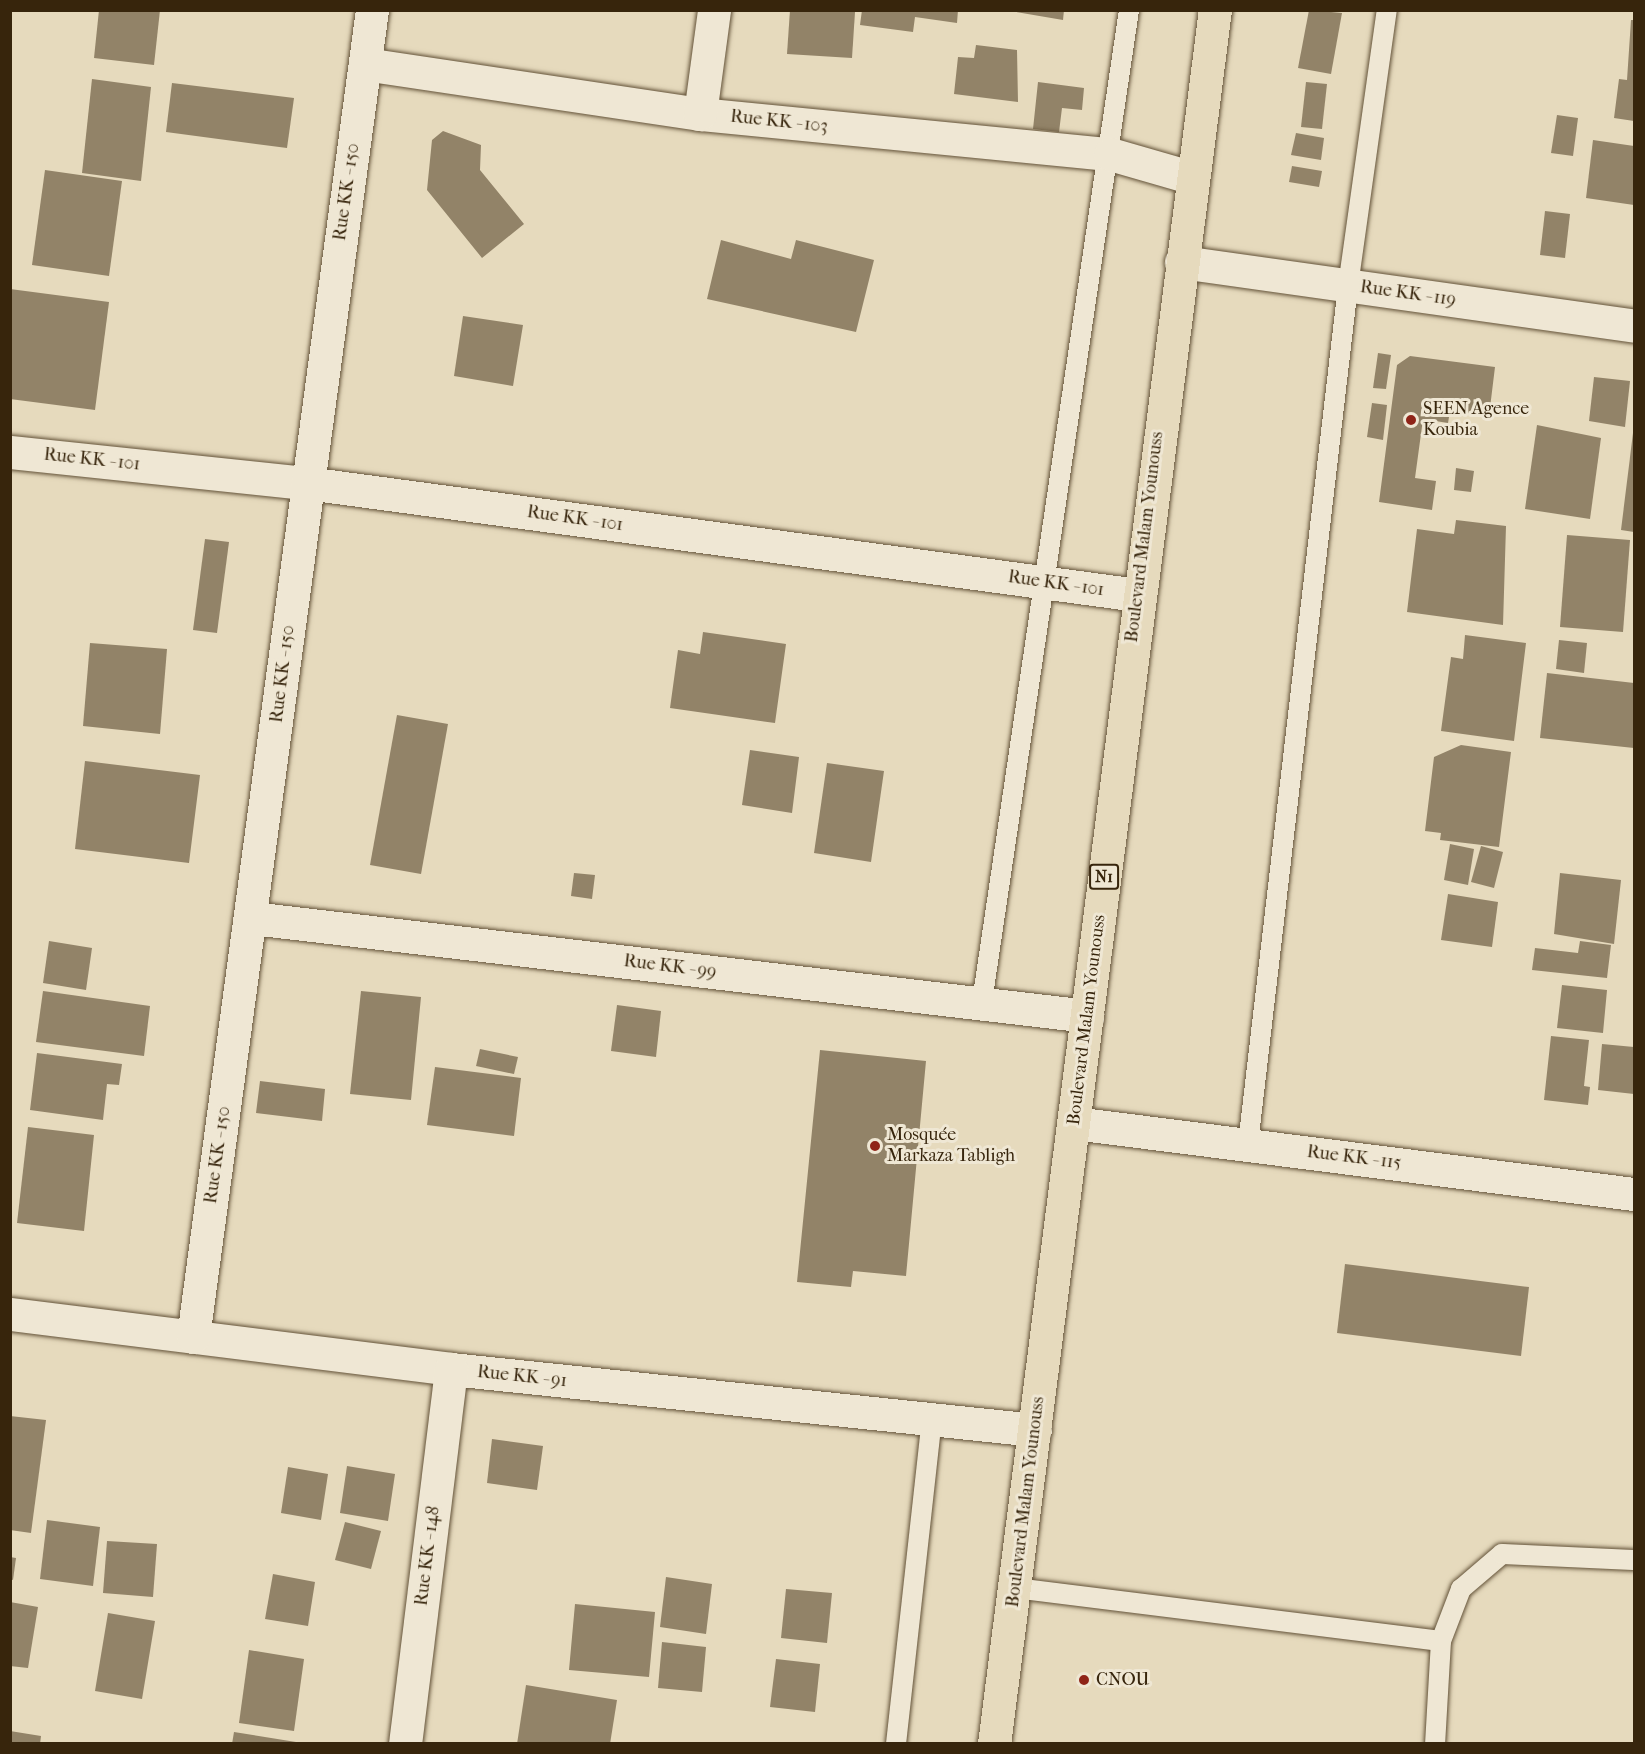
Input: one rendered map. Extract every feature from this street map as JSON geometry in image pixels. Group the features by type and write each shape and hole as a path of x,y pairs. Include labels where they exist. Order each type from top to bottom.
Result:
{"main road":[{"name":"Boulevard Malam Younouss","path":"994,1743 1088,1016 1138,595 1215,10"}],"street":[{"name":"Rue KK - 150","path":"193,1337 252,918 307,483 372,10"},
{"path":"700,114 714,10"},
{"name":"Rue KK - 103","path":"365,64 700,114 1110,154 1193,178"},
{"name":"Rue KK - 119","path":"1181,262 1635,326"},
{"name":"Rue KK - 101","path":"10,452 307,483 1138,595"},
{"name":"Rue KK - 99","path":"252,918 1088,1016"},
{"name":"Rue KK - 115","path":"1074,1123 1635,1194"},
{"name":"Rue KK - 91","path":"10,1314 451,1369 1035,1430"},
{"name":"Rue KK - 148","path":"405,1743 451,1369"}],"lane":[{"path":"982,1002 1110,154 1129,10"},
{"path":"1248,1144 1348,286 1387,10"},
{"path":"896,1743 932,1419"},
{"path":"1435,1743 1441,1641 1461,1589 1502,1554 1635,1560"},
{"path":"1015,1588 1441,1641"}],"building":[{"path":"99,10 160,10 154,65 94,58"},
{"path":"790,10 855,12 852,58 787,54"},
{"path":"862,10 958,10 957,23 915,17 913,32 860,25"},
{"path":"1004,10 1064,10 1063,20"},
{"path":"1309,10 1342,13 1331,74 1298,68"},
{"path":"1631,20 1634,20 1634,121 1614,118 1619,79 1627,80"},
{"path":"976,45 1017,50 1018,102 954,94 958,57 974,58"},
{"path":"92,79 151,87 141,181 82,173"},
{"path":"1038,82 1084,88 1082,110 1062,108 1059,132 1033,129"},
{"path":"1306,82 1327,84 1322,129 1301,127"},
{"path":"172,83 294,98 287,148 166,132"},
{"path":"1557,115 1578,118 1573,156 1551,153"},
{"path":"443,131 481,145 480,170 524,224 482,258 427,190 432,140"},
{"path":"1296,133 1324,138 1321,160 1291,155"},
{"path":"1593,140 1634,146 1634,205 1586,198"},
{"path":"1292,166 1322,171 1319,187 1289,182"},
{"path":"45,170 122,181 109,276 32,265"},
{"path":"1545,211 1570,214 1565,258 1540,255"},
{"path":"721,240 791,259 796,240 874,260 856,332 707,299"},
{"path":"10,289 109,302 95,410 10,399"},
{"path":"463,316 523,325 513,386 454,376"},
{"path":"1378,353 1391,355 1386,389 1373,388"},
{"path":"1410,356 1495,367 1489,416 1450,411 1448,423 1423,419 1415,478 1436,481 1432,510 1379,502 1397,365"},
{"path":"1594,377 1630,381 1625,427 1589,421"},
{"path":"1372,403 1387,405 1383,440 1367,437"},
{"path":"1537,425 1601,438 1590,519 1525,509"},
{"path":"1634,433 1634,532 1621,530"},
{"path":"1456,468 1474,471 1471,492 1454,490"},
{"path":"1456,520 1506,526 1503,625 1407,612 1417,529 1454,534"},
{"path":"1567,535 1630,540 1623,632 1560,627"},
{"path":"205,539 229,542 217,633 193,630"},
{"path":"703,632 786,644 775,723 670,708 678,650 700,654"},
{"path":"1465,635 1526,643 1514,741 1441,731 1451,657 1463,659"},
{"path":"1559,640 1587,643 1584,673 1556,669"},
{"path":"90,643 167,649 160,734 83,726"},
{"path":"1547,673 1634,683 1634,748 1540,738"},
{"path":"397,715 448,724 421,874 370,865"},
{"path":"1461,745 1511,752 1499,847 1440,840 1441,833 1425,831 1434,757"},
{"path":"750,750 799,757 792,813 742,805"},
{"path":"85,761 200,775 189,863 75,849"},
{"path":"827,763 884,771 871,862 814,853"},
{"path":"1450,844 1474,849 1468,885 1444,880"},
{"path":"1481,846 1503,852 1494,888 1471,882"},
{"path":"574,873 595,875 592,899 571,896"},
{"path":"1560,873 1621,880 1614,944 1554,934"},
{"path":"1448,894 1498,902 1492,947 1441,940"},
{"path":"49,941 92,948 86,990 43,983"},
{"path":"1580,941 1611,945 1607,978 1532,970 1535,948 1578,953"},
{"path":"1562,985 1607,990 1603,1033 1557,1028"},
{"path":"43,991 150,1006 144,1056 36,1042"},
{"path":"361,991 421,997 411,1100 350,1094"},
{"path":"617,1005 661,1011 656,1057 611,1051"},
{"path":"1551,1036 1589,1040 1584,1086 1590,1087 1588,1105 1544,1100"},
{"path":"1602,1044 1634,1047 1634,1094 1598,1090"},
{"path":"480,1049 518,1057 514,1074 476,1066"},
{"path":"820,1050 926,1061 906,1276 853,1271 851,1287 797,1282"},
{"path":"37,1053 122,1064 119,1085 107,1084 103,1120 30,1110"},
{"path":"435,1067 521,1078 514,1136 427,1125"},
{"path":"260,1081 325,1089 322,1121 256,1113"},
{"path":"28,1127 94,1135 84,1231 17,1223"},
{"path":"1345,1264 1529,1287 1521,1356 1337,1333"},
{"path":"10,1416 46,1420 31,1533 10,1530"},
{"path":"492,1439 543,1446 537,1490 487,1483"},
{"path":"347,1466 395,1474 388,1521 340,1513"},
{"path":"288,1467 328,1474 321,1520 281,1513"},
{"path":"47,1520 100,1527 93,1586 40,1579"},
{"path":"345,1522 381,1531 371,1569 335,1560"},
{"path":"107,1541 157,1544 153,1597 103,1593"},
{"path":"10,1557 16,1558 13,1580 10,1579"},
{"path":"273,1574 315,1582 308,1626 265,1619"},
{"path":"666,1577 712,1584 706,1634 660,1627"},
{"path":"786,1589 832,1593 827,1643 781,1638"},
{"path":"10,1602 38,1607 28,1668 10,1666"},
{"path":"575,1604 655,1612 649,1677 569,1670"},
{"path":"108,1613 155,1621 142,1699 95,1691"},
{"path":"662,1642 706,1647 702,1692 658,1688"},
{"path":"249,1650 304,1659 294,1731 239,1723"},
{"path":"776,1659 820,1664 815,1712 770,1707"},
{"path":"526,1685 617,1700 610,1744 517,1744"},
{"path":"10,1731 41,1736 40,1744 10,1744"},
{"path":"234,1732 296,1742 296,1744 232,1744"}],"place":[{"name":"SEEN Agence Koubia","path":"1411,420"},
{"name":"Mosquée Markaza Tabligh","path":"875,1146"},
{"name":"CNOU","path":"1084,1680"}]}
